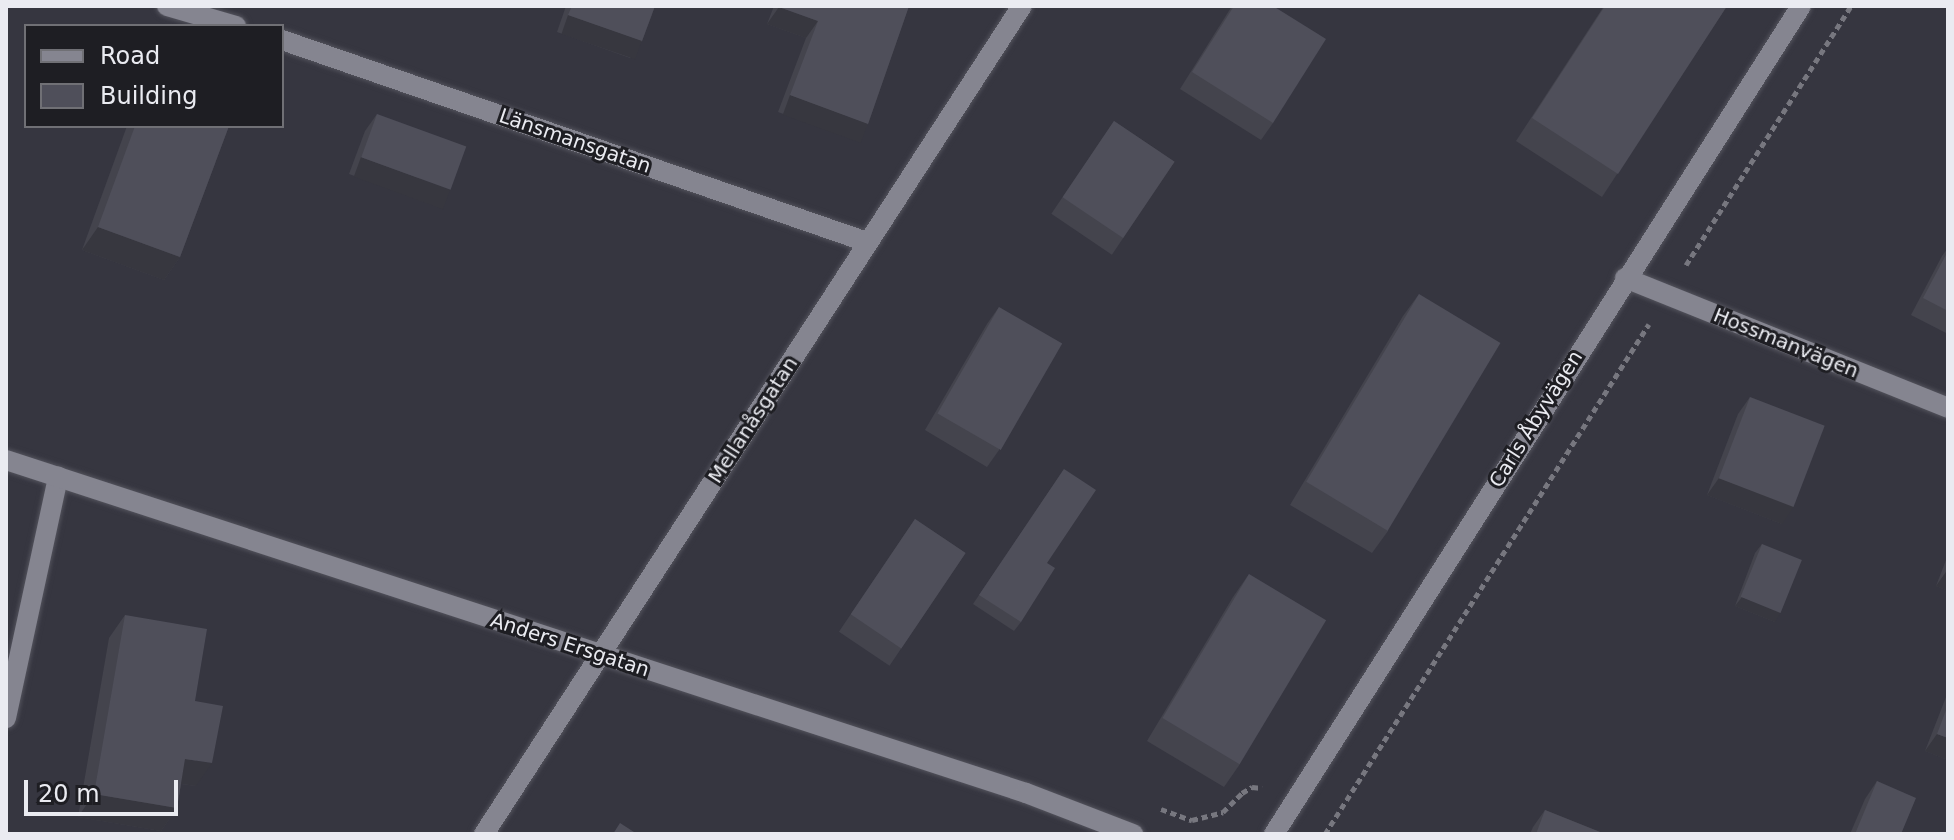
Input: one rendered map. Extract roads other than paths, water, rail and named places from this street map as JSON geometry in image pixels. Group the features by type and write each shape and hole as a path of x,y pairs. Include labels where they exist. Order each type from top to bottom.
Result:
{"street":[{"path":"167,6 199,10 231,24"},
{"name":"Mellanåsgatan","path":"484,834 1022,6"},
{"name":"Carls Åbyvägen","path":"1274,834 1625,278 1801,6"},
{"name":"Länsmansgatan","path":"284,41 867,242"},
{"name":"Hossmanvägen","path":"1625,278 1948,408"},
{"name":"Anders Ersgatan","path":"6,460 1026,793 1133,834"},
{"path":"6,718 58,477"}]}
